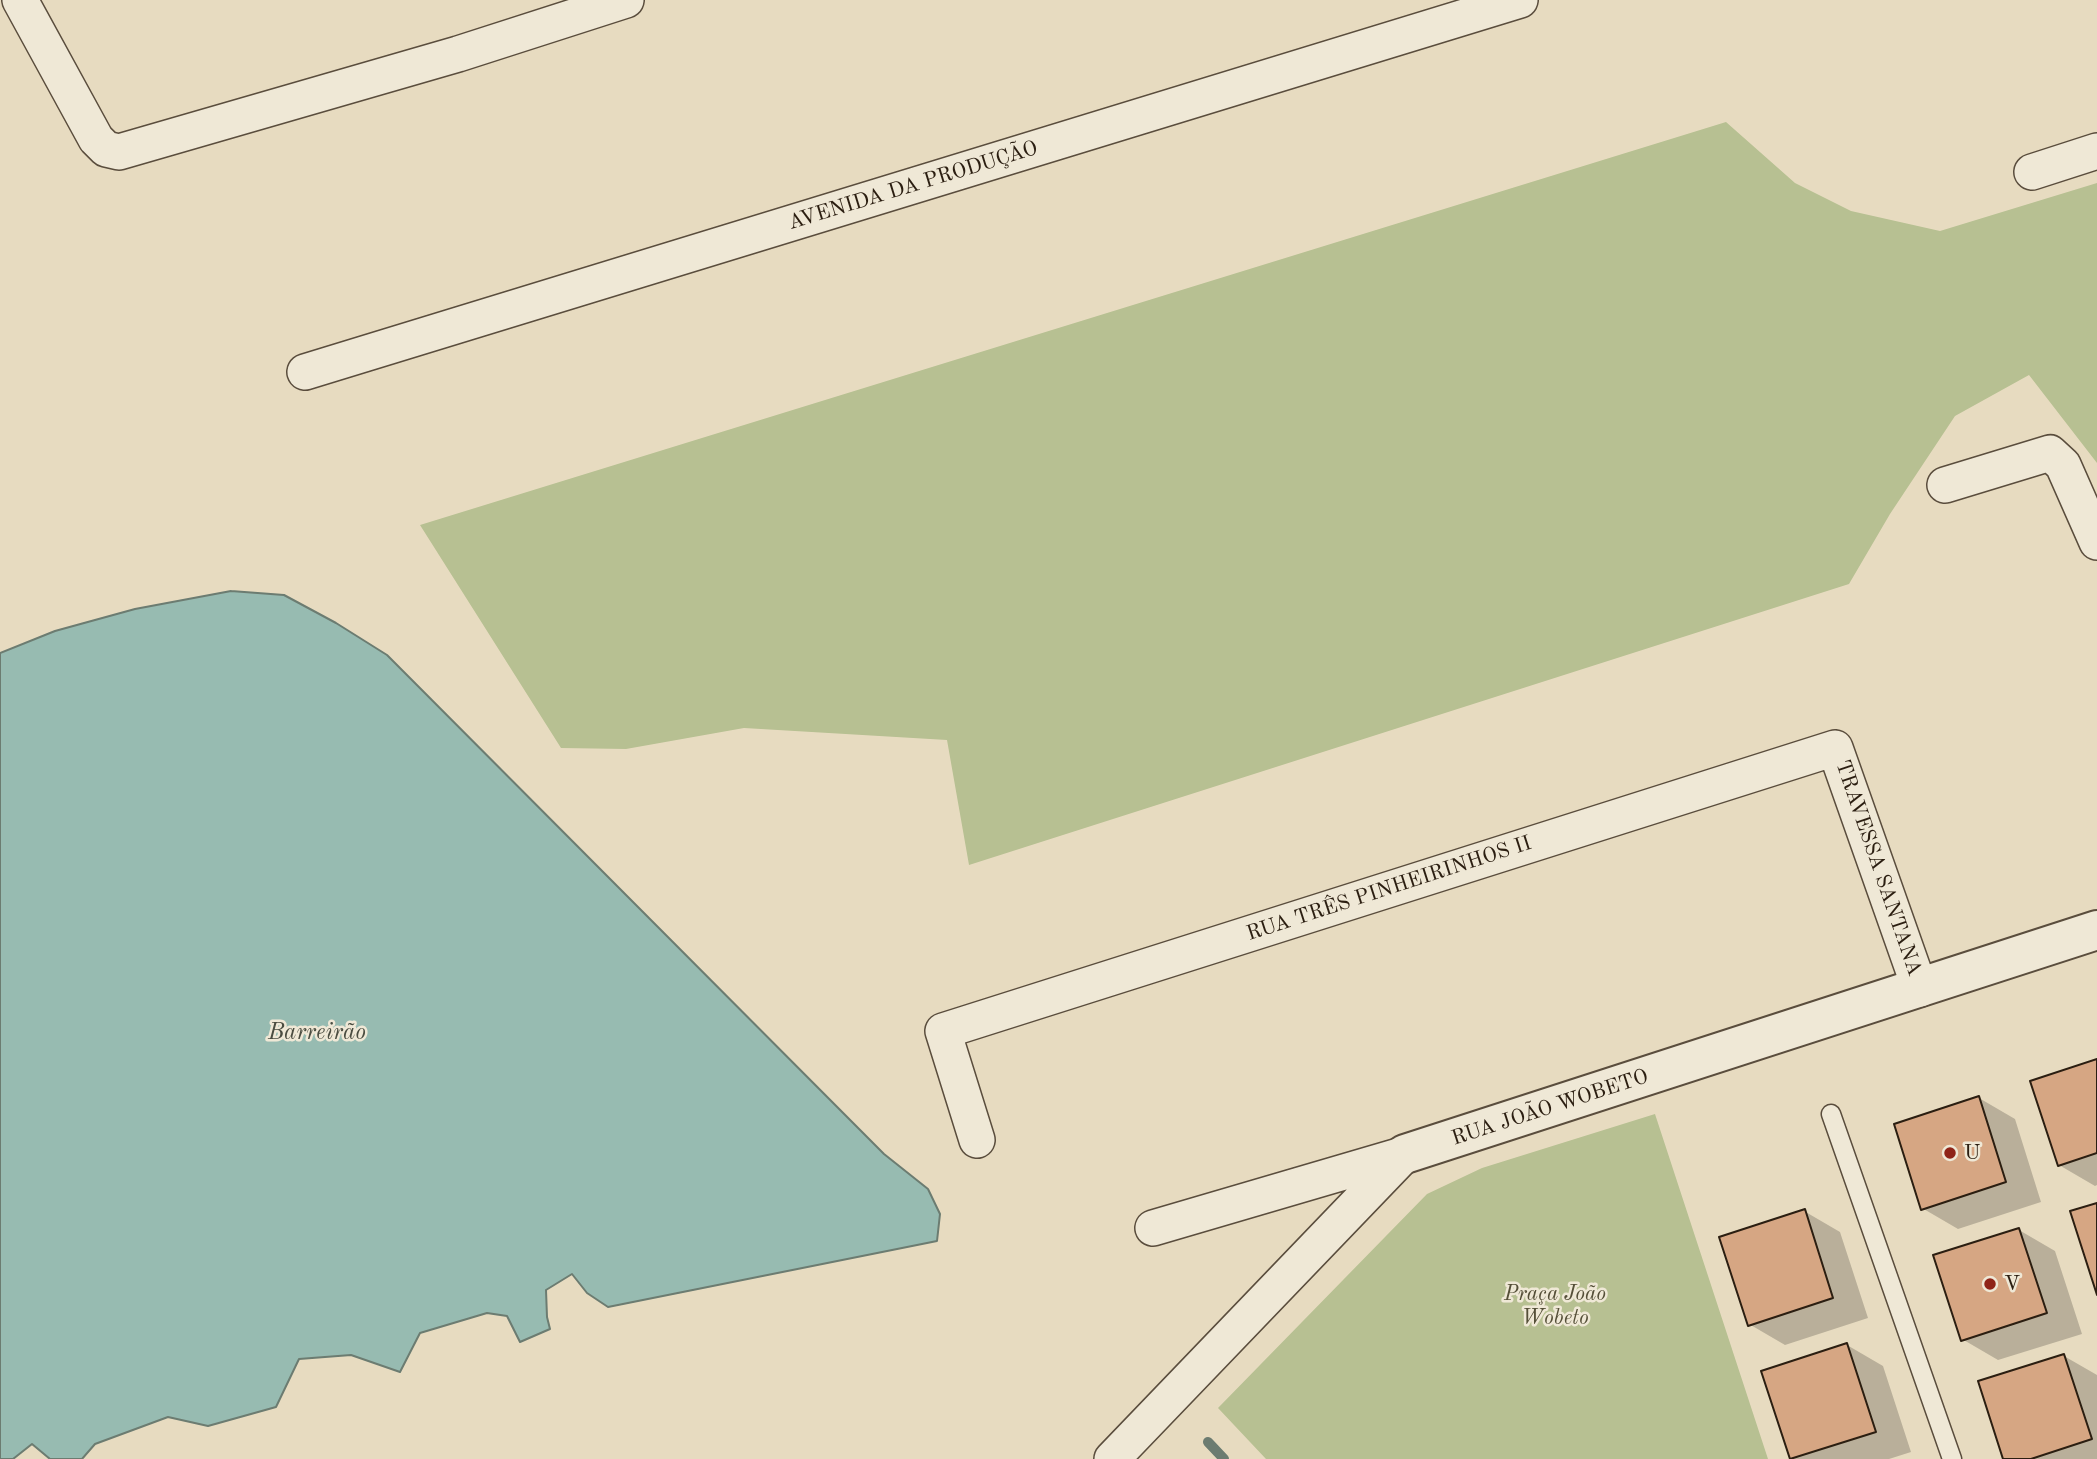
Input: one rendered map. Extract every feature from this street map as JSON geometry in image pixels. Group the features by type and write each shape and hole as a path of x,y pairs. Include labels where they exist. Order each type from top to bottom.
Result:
{"street":[{"path":"20,0 96,139 106,149 119,152 458,54 626,0"},
{"name":"AVENIDA DA PRODUÇÃO","path":"305,372 1520,0"},
{"path":"2032,172 2097,151"},
{"path":"1945,485 2050,453 2063,465 2097,542"},
{"name":"TRAVESSA SANTANA","path":"1835,748 1920,989"},
{"name":"RUA TRÊS PINHEIRINHOS II","path":"977,1140 943,1031 1835,748"},
{"name":"RUA JOÃO WOBETO","path":"1112,1459 1405,1154 2097,930"},
{"path":"1153,1228 1405,1154"}],"lane":[{"path":"1831,1114 1952,1459"}],"green space":[{"path":"1726,122 1795,183 1851,211 1940,231 2097,183 2097,463 2029,375 1955,416 1890,514 1849,584 969,865 947,740 744,728 626,749 561,748 420,525"},
{"name":"Praça João Wobeto","path":"1655,1114 1768,1459 1266,1459 1218,1408 1427,1194 1482,1168"}],"water":[{"name":"Barreirão","path":"231,591 284,595 387,655 884,1154 928,1189 940,1214 937,1241 608,1307 587,1293 572,1274 546,1290 550,1329 520,1342 507,1316 487,1313 420,1333 400,1372 351,1355 299,1359 276,1407 208,1426 168,1417 95,1444 82,1459 50,1459 32,1444 13,1459 0,1459 0,653 55,631 135,609"}],"building":[{"path":"2097,1059 2097,1153 2058,1166 2030,1081"},
{"name":"U","path":"1979,1096 2006,1182 1921,1210 1894,1124"},
{"path":"2097,1203 2097,1295 2070,1211"},
{"path":"1805,1209 1833,1298 1748,1326 1719,1237"},
{"name":"V","path":"2019,1228 2047,1313 1961,1341 1933,1255"},
{"path":"1847,1343 1876,1432 1790,1459 1761,1371"},
{"path":"2064,1354 2092,1439 2031,1459 2003,1459 1978,1381"}],"waterway":[{"path":"1208,1442 1224,1459"}],"place":[{"name":"U","path":"1950,1153"},
{"name":"V","path":"1990,1284"}]}
